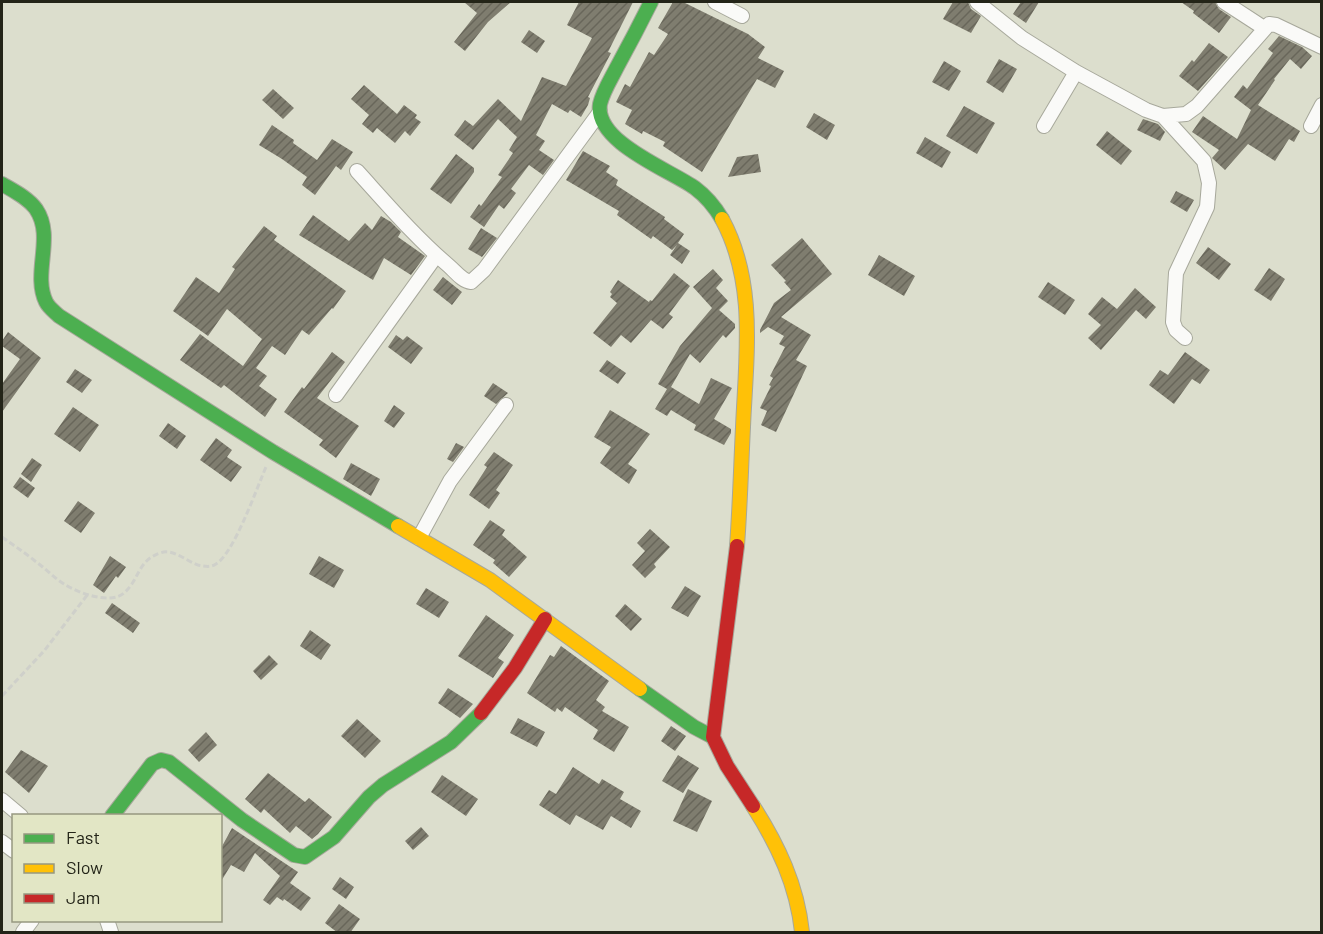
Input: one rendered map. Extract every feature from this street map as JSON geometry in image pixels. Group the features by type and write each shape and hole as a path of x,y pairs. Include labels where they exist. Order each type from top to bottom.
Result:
{"street":[{"path":"651,2 607,87 601,101 600,112 605,126 615,140 685,180 707,198 721,216 733,240 743,277 748,306 736,561 714,737 721,756 776,844 788,868 796,894 802,933"},
{"path":"715,2 742,16"},
{"path":"977,2 1022,38 1076,72 1146,110 1163,116 1186,114 1197,106 1269,24 1276,25 1322,47"},
{"path":"1224,2 1264,28"},
{"path":"1044,126 1076,72"},
{"path":"1311,126 1322,105"},
{"path":"357,171 405,225 463,279 471,282 477,279 600,112"},
{"path":"1163,116 1204,161 1209,183 1207,207 1176,273 1173,322 1176,330 1185,338"},
{"path":"2,184 35,207 43,220 42,284 47,303 59,316 273,452 490,580 651,697 694,727 714,737"},
{"path":"336,395 436,255"},
{"path":"418,538 450,482 506,405"},
{"path":"114,814 152,764 160,760 169,762 242,820 294,855 305,858 337,834 372,793 390,778 422,761 452,741 478,715 522,659 545,619"},
{"path":"2,800 19,814"}],"path":[{"path":"2,537 64,584 99,598 122,594 129,587 145,560 165,551 196,564 214,566 224,558 236,535 273,452"},
{"path":"2,696 44,651 88,594"}],"building":[{"path":"464,2 511,2 488,22 465,51 454,42 477,13"},
{"path":"579,2 633,2 608,52 611,53 588,97 590,98 588,105 581,117 570,110 568,113 552,104 536,135 545,141 539,150 554,160 543,175 529,165 511,189 516,193 504,209 499,205 484,227 470,217 502,177 498,175 513,153 509,150 517,137 498,119 473,150 454,135 465,120 473,126 498,99 521,121 542,77 566,86 592,38 567,25"},
{"path":"673,2 683,2 748,34 765,47 758,58 784,71 775,88 757,79 702,172 663,146 665,142 643,131 642,134 625,124 632,110 616,102 625,84 630,87 649,52 654,55 668,34 658,28"},
{"path":"953,2 968,2 971,9 981,16 971,33 943,19"},
{"path":"1021,2 1039,2 1026,23 1013,14"},
{"path":"1181,2 1215,2 1219,9 1231,17 1219,33"},
{"path":"529,30 545,41 537,53 521,42"},
{"path":"1279,36 1302,47 1312,56 1301,69 1290,59 1258,105 1300,131 1294,142 1289,139 1275,161 1248,144 1225,170 1212,158 1219,150 1192,132 1203,116 1237,139 1251,110 1234,97 1243,85 1247,89 1273,53 1268,49"},
{"path":"1209,43 1228,57 1198,91 1179,76"},
{"path":"999,59 1017,69 1003,93 986,82"},
{"path":"944,61 961,71 949,91 932,82"},
{"path":"364,85 397,114 404,105 417,115 415,118 421,122 410,136 405,131 395,143 377,128 373,133 362,124 369,115 351,99"},
{"path":"273,89 294,108 283,119 262,100"},
{"path":"964,106 995,123 977,154 946,136"},
{"path":"814,113 835,125 827,140 806,127"},
{"path":"1143,119 1158,124 1165,132 1160,141 1137,130"},
{"path":"272,125 317,160 332,139 353,152 341,170 336,166 315,195 302,185 307,177 259,145"},
{"path":"1107,131 1132,151 1121,165 1096,145"},
{"path":"925,137 951,152 942,168 916,153"},
{"path":"583,151 610,166 606,172 618,180 616,185 665,217 664,219 684,234 678,243 690,251 682,264 670,255 677,245 672,250 653,236 651,239 617,215 619,211 566,180"},
{"path":"456,154 474,168 474,172 451,204 430,189"},
{"path":"758,154 761,172 728,177 737,157"},
{"path":"1176,191 1194,200 1187,212 1170,202"},
{"path":"313,215 349,241 365,223 372,230 381,216 401,232 398,237 425,256 411,275 384,258 373,280 299,235"},
{"path":"264,226 277,236 274,240 346,291 309,335 302,330 285,355 272,346 256,368 267,376 259,386 277,399 265,417 224,385 221,388 180,360 200,334 243,366 262,339 227,309 208,336 173,311 196,277 219,293 235,269 232,267"},
{"path":"481,228 497,238 482,257 468,249"},
{"path":"802,238 832,274 781,317 811,335 796,360 807,366 776,432 761,425 767,411 760,408 771,386 769,385 773,378 770,376 785,347 779,344 784,336 768,327 760,333 760,330 774,303 791,290 771,265"},
{"path":"1208,247 1231,264 1219,280 1196,263"},
{"path":"879,255 915,276 904,296 868,275"},
{"path":"1269,268 1285,279 1271,301 1254,290"},
{"path":"713,269 723,280 716,288 728,301 719,310 735,324 735,328 726,338 723,335 700,363 690,354 671,387 699,404 711,378 732,388 714,419 731,429 724,445 694,430 696,425 671,410 667,416 655,409 667,389 658,384 680,346 712,308 693,287"},
{"path":"674,273 690,286 669,314 673,317 663,329 651,320 631,343 621,335 611,347 593,333 617,303 610,297 612,294 610,292 618,280 649,302"},
{"path":"443,277 462,292 452,305 433,290"},
{"path":"1048,282 1075,300 1065,315 1038,297"},
{"path":"1135,288 1156,307 1146,319 1136,310 1101,350 1088,338 1101,325 1088,314 1102,297 1117,309"},
{"path":"8,332 41,358 2,412 2,384 20,359 2,346 2,341"},
{"path":"396,335 403,340 407,336 423,348 411,364 388,347"},
{"path":"332,352 345,362 317,398 359,426 336,458 319,445 323,440 284,412"},
{"path":"1185,352 1210,370 1200,384 1192,379 1174,404 1149,385 1160,370 1168,375"},
{"path":"607,360 626,373 618,384 599,371"},
{"path":"75,369 92,380 82,393 66,382"},
{"path":"493,383 508,393 496,404 484,396"},
{"path":"394,405 405,413 394,428 384,421"},
{"path":"73,407 99,425 80,452 54,434"},
{"path":"610,410 650,434 628,464 637,470 629,484 600,463 611,447 594,437"},
{"path":"168,423 186,436 177,449 159,436"},
{"path":"216,438 232,450 227,457 242,467 231,482 200,460"},
{"path":"456,443 464,447 453,462 447,459"},
{"path":"494,452 513,465 496,490 500,493 489,509 469,495 487,467 484,465"},
{"path":"32,458 42,465 31,482 21,474"},
{"path":"351,463 380,479 371,496 343,479"},
{"path":"20,477 35,488 28,498 13,487"},
{"path":"78,501 95,513 81,533 64,521"},
{"path":"490,520 505,530 502,535 527,557 509,577 493,563 495,560 473,545"},
{"path":"650,529 670,547 645,578 632,565 645,551 637,543"},
{"path":"110,556 126,567 118,578 116,576 104,593 93,585"},
{"path":"319,556 344,570 334,588 309,574"},
{"path":"685,586 701,596 688,617 671,608"},
{"path":"426,588 449,602 439,618 416,604"},
{"path":"112,603 140,623 133,633 105,613"},
{"path":"625,604 642,619 631,631 615,616"},
{"path":"486,615 514,635 498,658 504,662 493,678 458,656"},
{"path":"310,630 331,645 321,660 300,646"},
{"path":"561,646 609,681 596,700 605,707 602,711 629,727 614,752 593,739 598,730 565,707 562,712 557,708 555,712 527,693 550,655 554,657"},
{"path":"269,655 278,664 261,680 253,671"},
{"path":"448,688 473,704 460,718 438,703"},
{"path":"518,718 545,732 537,747 510,733"},
{"path":"357,719 381,741 365,758 341,736"},
{"path":"671,726 686,736 675,751 661,741"},
{"path":"206,732 217,745 199,762 188,750"},
{"path":"21,750 48,766 29,793 5,772"},
{"path":"678,755 699,768 683,793 662,781"},
{"path":"573,767 599,784 602,779 624,792 620,799 641,811 631,828 611,816 603,830 576,815 570,825 539,805 549,790 556,794"},
{"path":"268,773 305,802 309,798 332,817 312,839 296,826 290,833 264,809 261,813 245,799"},
{"path":"442,775 478,799 466,816 431,792"},
{"path":"688,789 712,801 697,832 673,821"},
{"path":"421,827 429,836 413,850 405,841"},
{"path":"232,828 298,872 290,883 311,898 301,911 284,899 283,901 277,897 270,905 263,900 280,876 255,853 244,872 231,865 222,880 222,846"},
{"path":"340,877 354,887 346,899 332,889"},
{"path":"339,904 360,919 350,933 338,933 325,923"}],"traffic: fast":[{"path":"651,2 603,94 600,104 601,118 609,131 621,143 699,191 717,210 722,219"},
{"path":"2,184 29,201 41,220 44,231 42,291 47,304 59,316 273,452 398,526"},
{"path":"640,689 694,727 713,737"},
{"path":"114,814 152,764 161,760 169,762 242,820 294,855 305,857 334,837 369,797 383,785 451,742 481,713"}],"traffic: slow":[{"path":"722,219 733,244 740,269 747,321 737,546"},
{"path":"398,526 490,580 640,689"},
{"path":"753,806 785,866 796,898 802,932"}],"traffic: jam":[{"path":"737,546 713,737 727,766 753,806"},
{"path":"481,713 515,668 545,619"}]}
